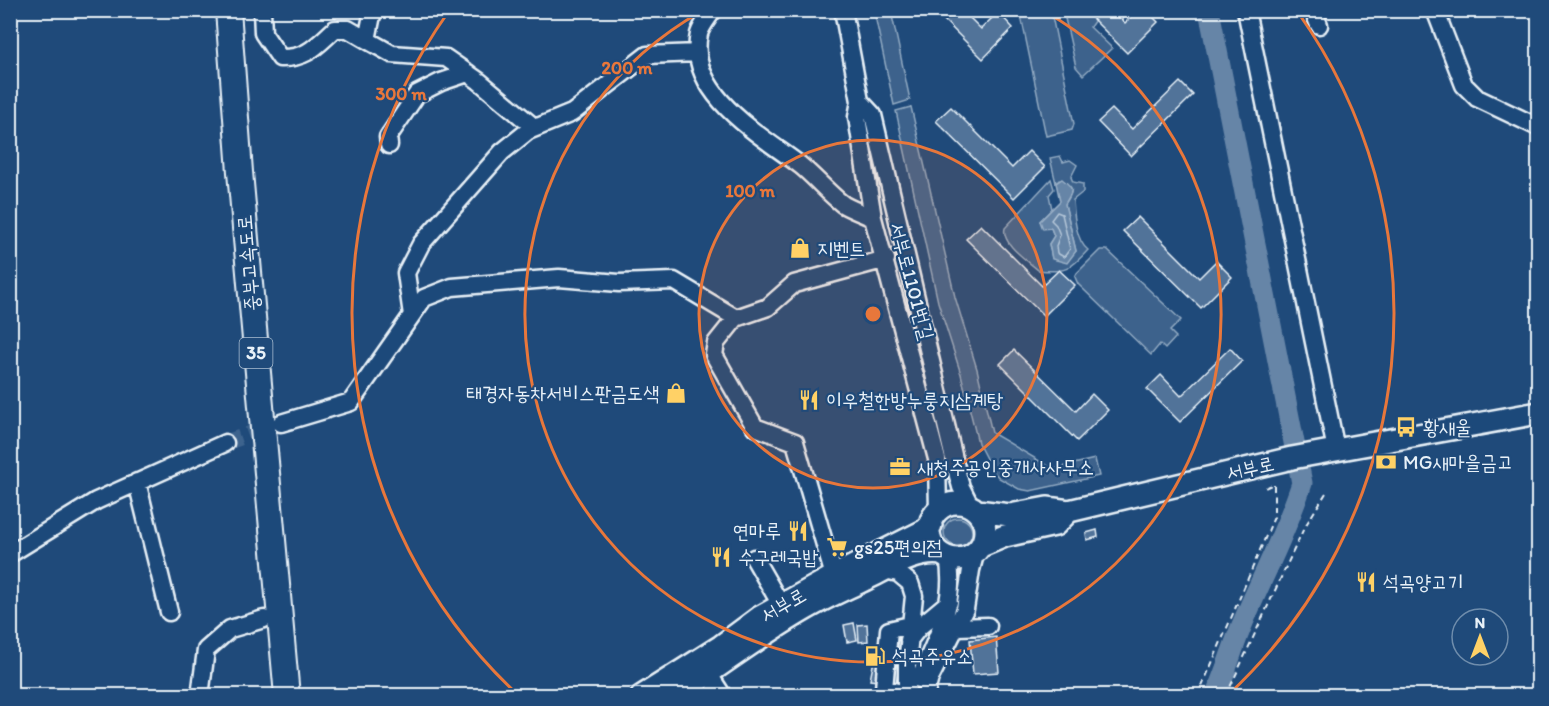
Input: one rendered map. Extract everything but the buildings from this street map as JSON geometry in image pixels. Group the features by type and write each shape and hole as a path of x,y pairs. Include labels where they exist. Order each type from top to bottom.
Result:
{"highway":[{"name":"중부고속도로","path":"214,10 224,175 271,696"},
{"name":"중부고속도로","path":"228,10 240,172 287,696"}],"main road":[{"path":"1328,451 1539,413"},
{"name":"서부로","path":"974,509 1010,515 1047,508 1069,511 1328,451"},
{"path":"956,503 974,509 981,517 985,532 978,549 963,558 945,556 932,542 930,535 934,518 948,505 956,503"},
{"name":"서부로","path":"978,549 1005,536 1055,525 1069,511"},
{"name":"서부로","path":"642,696 721,646 760,617 834,576 924,531 934,518"},
{"name":"서부로","path":"676,696 753,642 808,608 923,554 931,552 945,556"}],"street":[{"path":"262,10 263,33 280,58 292,58 308,53 335,29 348,29 392,54 446,58 468,73 535,128"},
{"path":"367,40 373,10"},
{"name":"서부로1101번길","path":"714,10 699,33 698,53 703,74 714,95 815,176 843,204 873,218 886,259 937,459 934,518"},
{"path":"843,10 860,101 856,117 873,218"},
{"path":"1246,10 1328,451"},
{"path":"1435,10 1464,85 1477,98 1539,127"},
{"path":"412,315 406,273 421,244 502,152 528,131 572,113 647,55 698,53"},
{"path":"389,145 388,137 417,94 441,82 468,73"},
{"path":"860,101 873,115 958,476 974,509"},
{"path":"834,576 795,442 756,427 714,355 716,343 736,318 768,307 794,284 886,259"},
{"path":"281,423 351,402 424,298 452,287 559,278 620,283 675,281 736,318"},
{"path":"10,554 96,501 225,443"},
{"path":"137,482 169,612"},
{"path":"925,696 930,678 965,609 971,570 978,549"},
{"path":"909,695 950,602 952,578 945,556"},
{"path":"754,558 782,605"},
{"path":"885,570 898,573 910,583 914,596 909,632 909,695"},
{"path":"909,695 884,689 889,630 909,632 919,627 950,602"},
{"path":"200,696 207,650 230,629 264,619"},
{"path":"957,627 988,626"},
{"path":"708,673 723,696"}],"path":[{"path":"1198,696 1274,517 1274,484 1265,488"},
{"path":"1226,696 1304,528 1326,493"}],"shaded area":[{"path":"874,11 891,11 910,100 894,105"},
{"path":"1020,11 1051,11 1074,124 1072,130 1046,136"},
{"path":"1068,11 1084,11 1095,20 1090,27 1112,48 1083,75 1076,67 1064,14"},
{"path":"911,107 955,297 977,369 992,433 1053,469 1095,459 1099,476 1030,491 1019,489 999,478 992,470 978,443 961,374 938,302 896,111"},
{"path":"1060,156 1063,162 1070,160 1077,165 1071,177 1073,182 1083,184 1083,192 1073,200 1073,206 1078,234 1088,250 1066,269 1038,270 1011,246 1005,234 1005,228 1051,179 1054,189 1049,195 1052,209 1040,221 1051,228 1054,236 1049,244 1052,258 1076,251 1065,204 1071,189 1068,184 1059,180 1056,183 1050,158"},
{"path":"1100,250 1107,250 1181,320 1170,331 1176,337 1165,349 1160,344 1151,355 1078,284 1075,277 1077,273"},
{"path":"958,518 968,522 972,532 968,542 958,546 948,542 944,532 948,522"}],"water":[{"path":"1062,179 1071,188 1070,196 1065,204 1076,251 1067,263 1052,259 1049,244 1054,236 1051,228 1043,229 1040,221 1060,201 1056,183"}],"waterway":[{"path":"1209,10 1302,483 1215,696"}],"tunnel":[{"path":"225,443 272,426"}],"place":[{"name":"지벤트","path":"800,248"},
{"name":"태경자동차서비스판금도색","path":"676,393"},
{"name":"이우철한방누룽지삼계탕","path":"809,400"},
{"name":"황새울","path":"1406,427"},
{"name":"MG새마을금고","path":"1386,462"},
{"name":"새청주공인중개사사무소","path":"900,467"},
{"name":"연마루","path":"798,531"},
{"name":"gs25편의점","path":"837,547"},
{"name":"수구레국밥","path":"721,557"},
{"name":"석곡양고기","path":"1366,582"},
{"name":"석곡주유소","path":"875,656"}]}
